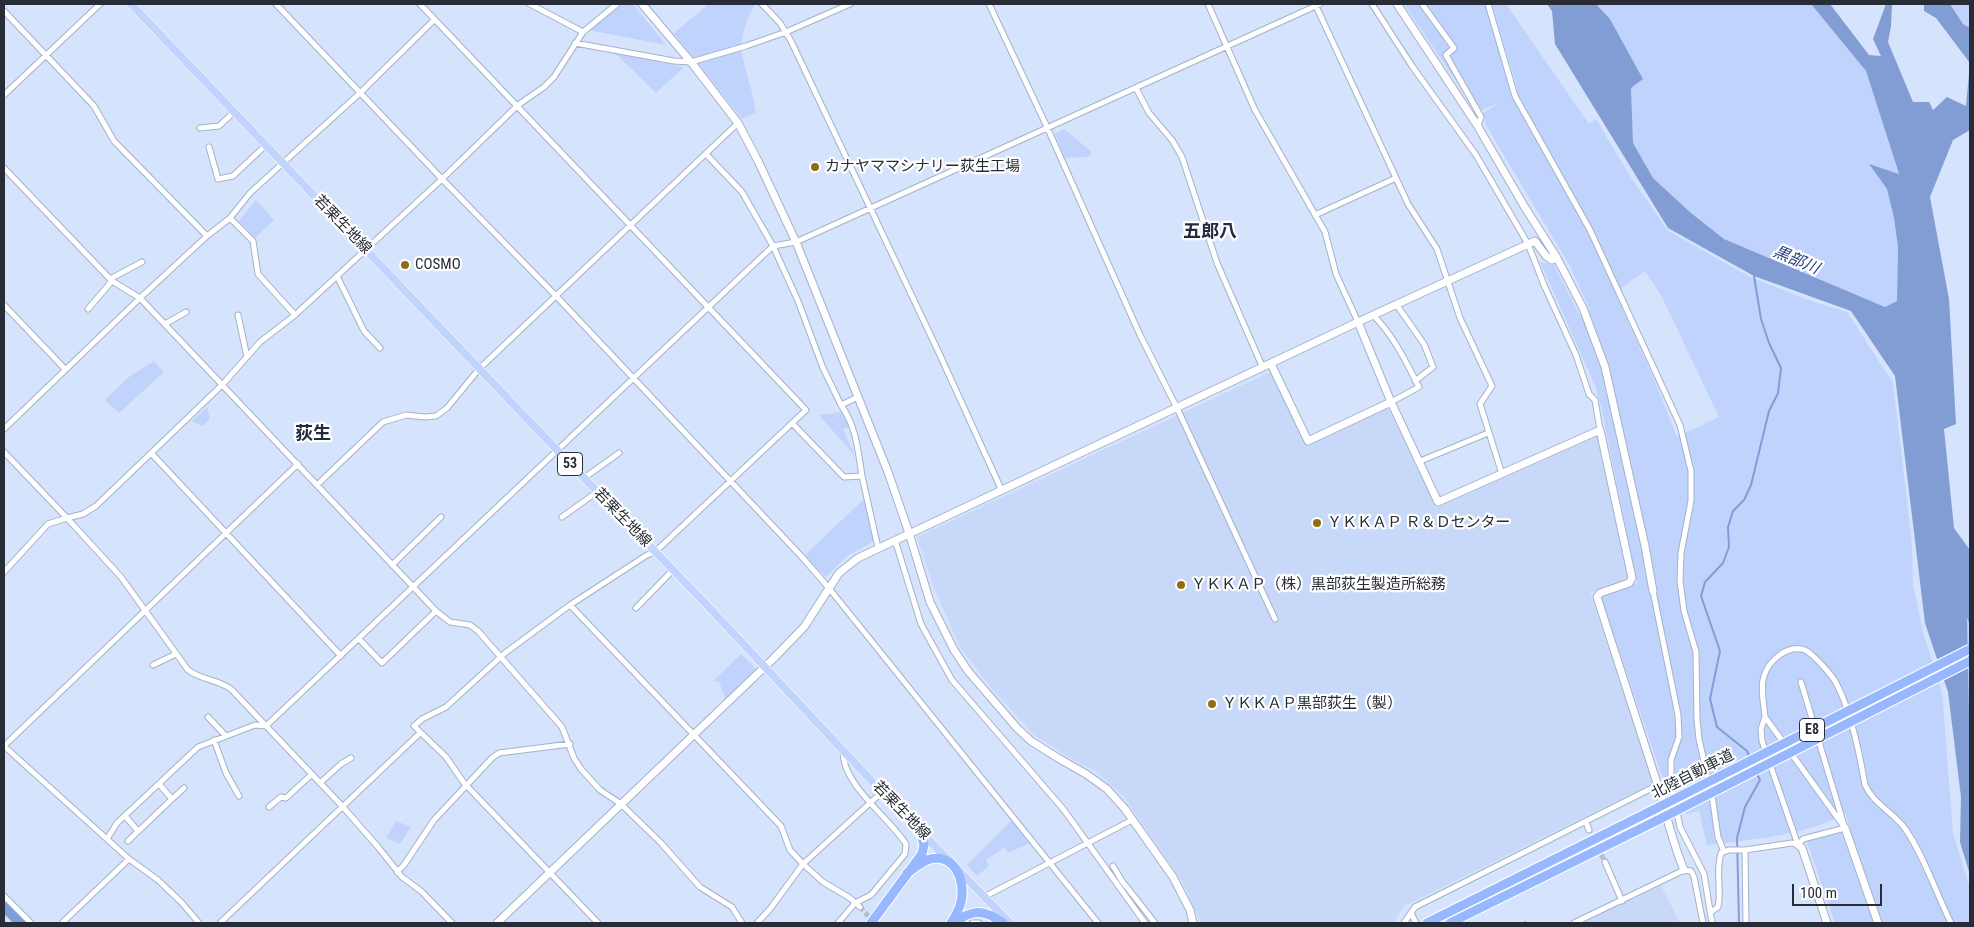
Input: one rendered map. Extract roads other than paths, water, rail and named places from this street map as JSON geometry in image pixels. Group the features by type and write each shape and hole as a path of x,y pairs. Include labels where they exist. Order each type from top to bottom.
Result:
{"highway":[{"name":"北陸自動車道","path":"1427,923 1970,649"},
{"name":"北陸自動車道","path":"1450,923 1658,820 1970,661"},
{"path":"871,923 919,859 924,849 920,831"},
{"path":"907,873 932,859 942,859 954,864 959,875 962,897 958,911 951,923"},
{"path":"955,923 975,912 987,914 1004,923"}],"main road":[{"name":"若栗生地線","path":"131,4 673,570 882,792 1010,923"}],"street":[{"path":"4,95 100,4"},
{"path":"276,4 634,378 828,587 1098,923"},
{"path":"420,4 806,410 655,552 647,555 570,604 500,657 446,707 422,719 414,726 446,757 466,785 509,832 598,923"},
{"path":"530,4 583,32"},
{"path":"4,572 48,524 84,514 96,506 223,384 260,342 295,315 442,179 518,105 544,87 554,77 583,32 617,4"},
{"path":"642,4 691,62 738,123 796,242 888,472 933,609 954,650 968,671 1017,728 1032,741 1107,789 1173,877 1190,910 1193,923"},
{"path":"762,4 786,32 939,353 1002,491"},
{"path":"575,43 674,61 691,62 786,32 850,4"},
{"path":"989,4 1047,127 1140,335 1177,408 1275,619"},
{"path":"1208,4 1255,110 1325,232 1341,288 1358,322 1418,462 1438,502 1600,430"},
{"path":"1372,4 1412,66 1476,155 1528,244 1547,293 1576,355 1589,394 1595,400 1632,578 1629,583 1600,593 1597,597 1658,785 1672,831 1675,848 1684,870"},
{"path":"1397,4 1478,126 1524,206 1557,258 1582,308 1605,367 1645,546 1678,714 1679,737 1671,760 1671,782 1680,827 1704,874 1712,923"},
{"path":"1422,4 1454,48 1446,55 1481,117 1478,126"},
{"path":"1488,4 1515,96 1590,230 1682,432 1691,471 1691,501 1681,553 1680,581 1684,611 1696,652 1699,739 1718,838 1727,851"},
{"path":"107,839 117,823 198,747 255,725 266,726 773,246 796,242 1318,5 1408,204 1437,249 1460,318 1492,386 1480,404 1502,474"},
{"path":"4,10 94,106 114,141 207,236"},
{"path":"4,429 65,368 207,236 230,218 250,193 360,93 434,20"},
{"path":"1136,88 1149,113 1172,140 1182,157 1217,263 1263,368"},
{"path":"200,128 219,126 234,112"},
{"path":"318,485 383,422 406,415 436,416 446,408 479,369 557,297 738,123"},
{"path":"210,147 218,179 233,176 266,145"},
{"path":"706,154 742,192 773,246 798,301 823,368 841,405 849,416 855,432 862,476 878,548"},
{"path":"4,168 111,280 140,298 436,611 450,622 470,625 478,631 562,727 574,758 581,769 600,790 621,804 661,843 700,887 732,907 742,923"},
{"path":"1315,215 1396,178"},
{"path":"230,218 252,241 258,274 295,315"},
{"path":"498,923 765,667 804,627 828,587 839,573 858,558 1396,304 1534,241 1546,256 1552,260 1557,258"},
{"path":"88,309 111,280 142,262"},
{"path":"337,276 364,331 380,348"},
{"path":"4,304 65,368"},
{"path":"1396,304 1424,344 1433,368 1415,381"},
{"path":"165,324 186,312"},
{"path":"238,315 247,357"},
{"path":"1271,364 1308,441 1419,388 1399,349 1384,326 1373,315"},
{"path":"841,405 858,397"},
{"path":"792,423 844,477 862,476"},
{"path":"1418,462 1488,432"},
{"path":"4,452 121,577 188,670 196,676 222,682 231,689 343,807 397,872 421,891 452,923"},
{"path":"584,478 620,453"},
{"path":"152,454 341,656"},
{"path":"199,923 158,880 129,859 4,746 298,464"},
{"path":"562,517 598,492"},
{"path":"392,565 441,517"},
{"path":"895,540 921,624 952,680 1039,778 1145,923"},
{"path":"636,608 673,570"},
{"path":"570,604 781,826 790,850 823,882 850,898 860,908"},
{"path":"358,639 382,662 436,611"},
{"path":"1798,845 1762,742 1761,729 1765,717 1764,676 1770,664 1782,654 1795,648 1807,651 1836,681 1844,700 1865,785 1871,796 1905,828 1916,846 1952,923"},
{"path":"153,665 176,654"},
{"path":"1800,682 1845,828 1878,923"},
{"path":"208,717 225,735"},
{"path":"1765,717 1845,828"},
{"path":"220,923 420,733"},
{"path":"214,740 226,773 239,796"},
{"path":"397,872 404,865 434,820 492,758 500,753 570,744"},
{"path":"838,923 856,903 871,895 905,854 906,844 851,776 843,760 843,750"},
{"path":"320,782 351,758"},
{"path":"269,807 281,797 286,798 312,774"},
{"path":"1404,923 1415,907 1658,785 1671,782"},
{"path":"159,784 172,799"},
{"path":"128,841 184,788"},
{"path":"757,923 804,864 882,792"},
{"path":"125,816 138,831"},
{"path":"984,897 1132,820"},
{"path":"1586,822 1590,830"},
{"path":"1798,845 1803,839 1845,828"},
{"path":"1711,912 1718,907 1717,867 1721,853 1792,843 1802,848 1827,923"},
{"path":"1743,850 1746,923"},
{"path":"62,923 129,859"},
{"path":"1605,862 1622,901"},
{"path":"1113,866 1122,881 1156,923"},
{"path":"1574,923 1684,870 1690,871 1694,877 1703,923"},
{"path":"4,896 31,923"},
{"path":"1411,913 1416,923"},
{"path":"972,923 979,923"}],"waterway":[{"path":"1750,758 1747,751 1717,727 1710,699 1720,651 1701,596 1705,582 1723,563 1729,547 1728,527 1733,511 1744,500 1751,485 1769,411 1778,393 1781,368 1769,343 1761,319 1754,276"},
{"path":"1739,923 1737,838 1745,807 1760,780 1757,774"},
{"path":"4,906 21,923"}],"tunnel":[{"path":"1598,848 1605,862"},
{"path":"860,907 873,921"}],"place":[{"name":"カナヤママシナリー荻生工場","path":"815,167"},
{"name":"COSMO","path":"405,265"},
{"name":"ＹＫＫＡＰ Ｒ＆Ｄセンター","path":"1317,523"},
{"name":"ＹＫＫＡＰ（株）黒部荻生製造所総務","path":"1181,585"},
{"name":"ＹＫＫＡＰ黒部荻生（製）","path":"1212,704"}],"district":[{"name":"五郎八","path":"1210,232"},
{"name":"荻生","path":"313,434"}],"water label":[{"name":"黒部川","path":"1796,261"}]}
